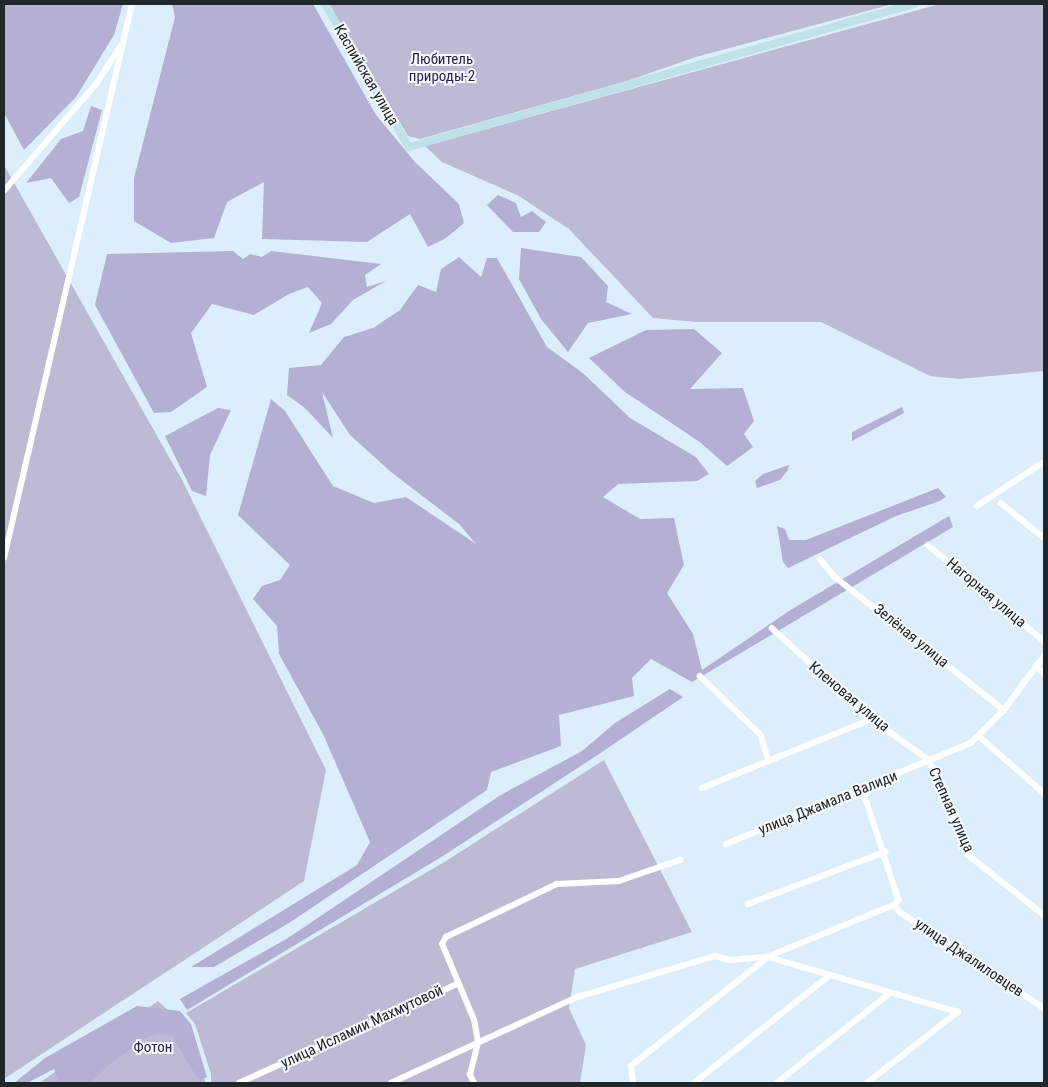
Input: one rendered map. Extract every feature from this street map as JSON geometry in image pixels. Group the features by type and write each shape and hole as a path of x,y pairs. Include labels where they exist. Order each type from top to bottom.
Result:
{"street":[{"path":"4,558 132,4"},
{"name":"Каспийская улица","path":"324,4 409,147 914,4"},
{"path":"4,191 97,83 123,43"},
{"path":"977,506 1044,462"},
{"path":"1001,503 1044,538"},
{"name":"Нагорная улица","path":"928,545 1044,641"},
{"name":"Зелёная улица","path":"820,559 835,577 1004,710"},
{"name":"Кленовая улица","path":"772,628 872,719 930,760"},
{"path":"1044,656 1004,710 980,737 1044,793"},
{"path":"1036,666 1044,673"},
{"path":"700,676 761,735 769,761"},
{"path":"702,788 872,719"},
{"name":"улица Джамала Валиди","path":"726,844 863,790 980,737"},
{"name":"Степная улица","path":"930,760 967,854 1044,915"},
{"path":"633,1083 631,1066 768,958 895,905 899,900 863,790"},
{"path":"748,904 884,852"},
{"path":"474,1083 470,1075 478,1042 474,1020 457,984 442,944 446,937 557,884 619,882 680,860"},
{"name":"улица Джалиловцев","path":"895,905 900,912 1044,1008"},
{"path":"391,1083 575,998 715,956 732,960 768,958 958,1012 867,1083"},
{"path":"694,1083 829,976"},
{"name":"улица Исламии Махмутовой","path":"240,1083 457,984"},
{"path":"776,1083 890,994"}],"green space":[{"name":"Любитель природы-2","path":"329,4 893,4 696,57 627,81 420,139 408,136"},
{"path":"940,4 1044,4 1044,371 959,379 930,376 821,322 697,322 653,318 569,229 517,195 442,162 425,146"},
{"path":"4,165 182,480 326,770 304,881 4,1079"},
{"path":"604,760 692,932 575,969 569,1008 586,1045 580,1083 211,1083 211,1074 195,1024 186,1013 446,861"},
{"name":"Фотон","path":"158,1001 181,1022 206,1083 39,1083"}],"shaded area":[{"path":"4,4 123,4 114,35 76,97 24,150 4,113"},
{"path":"172,4 313,4 376,115 416,163 459,204 464,223 446,238 428,247 410,214 367,242 262,239 264,182 227,202 214,238 171,243 134,221 134,178 175,17"},
{"path":"91,106 102,110 79,197 69,203 51,178 26,183 61,139 83,131"},
{"path":"498,195 516,203 521,217 532,211 546,222 539,232 513,232 487,205"},
{"path":"521,248 581,257 608,286 606,302 632,314 588,323 568,352 541,319 519,279"},
{"path":"233,251 243,259 250,254 262,257 271,251 381,264 365,275 367,287 386,281 353,300 331,324 309,333 322,303 308,287 289,294 254,315 212,304 191,333 207,387 171,412 154,413 95,305 107,254"},
{"path":"459,257 481,277 487,258 497,258 547,347 584,374 630,418 696,457 709,474 697,481 618,484 603,497 640,519 674,518 684,565 667,593 693,634 702,670 792,609 949,516 953,527 692,682 651,659 632,678 634,696 559,715 561,746 491,772 487,790 289,923 214,967 191,967 357,865 370,842 323,734 279,654 277,626 253,599 262,586 280,580 290,565 238,515 271,399 285,411 333,486 374,503 406,497 476,544 459,524 391,472 350,435 322,392 333,438 305,408 287,395 289,368 321,365 344,337 373,328 400,310 418,285 436,292 441,269"},
{"path":"694,329 722,353 690,389 743,388 754,421 744,434 753,447 727,466 701,443 625,392 589,358 646,330"},
{"path":"902,407 904,413 852,441 852,432"},
{"path":"218,408 231,410 210,455 206,496 192,491 165,436"},
{"path":"789,465 788,470 780,480 757,488 755,481 763,474"},
{"path":"938,488 946,497 940,501 896,516 788,568 783,562 777,526 785,529 789,540 806,540"},
{"path":"670,689 683,697 443,856 187,1010 180,999 288,938 499,796 582,751 615,723"},
{"path":"137,1006 180,1011 191,1024 207,1077 200,1080 196,1076 172,1036 159,1034 147,1037 111,1063 90,1083 52,1083 58,1080 54,1069 27,1083 14,1083 45,1058"}]}
